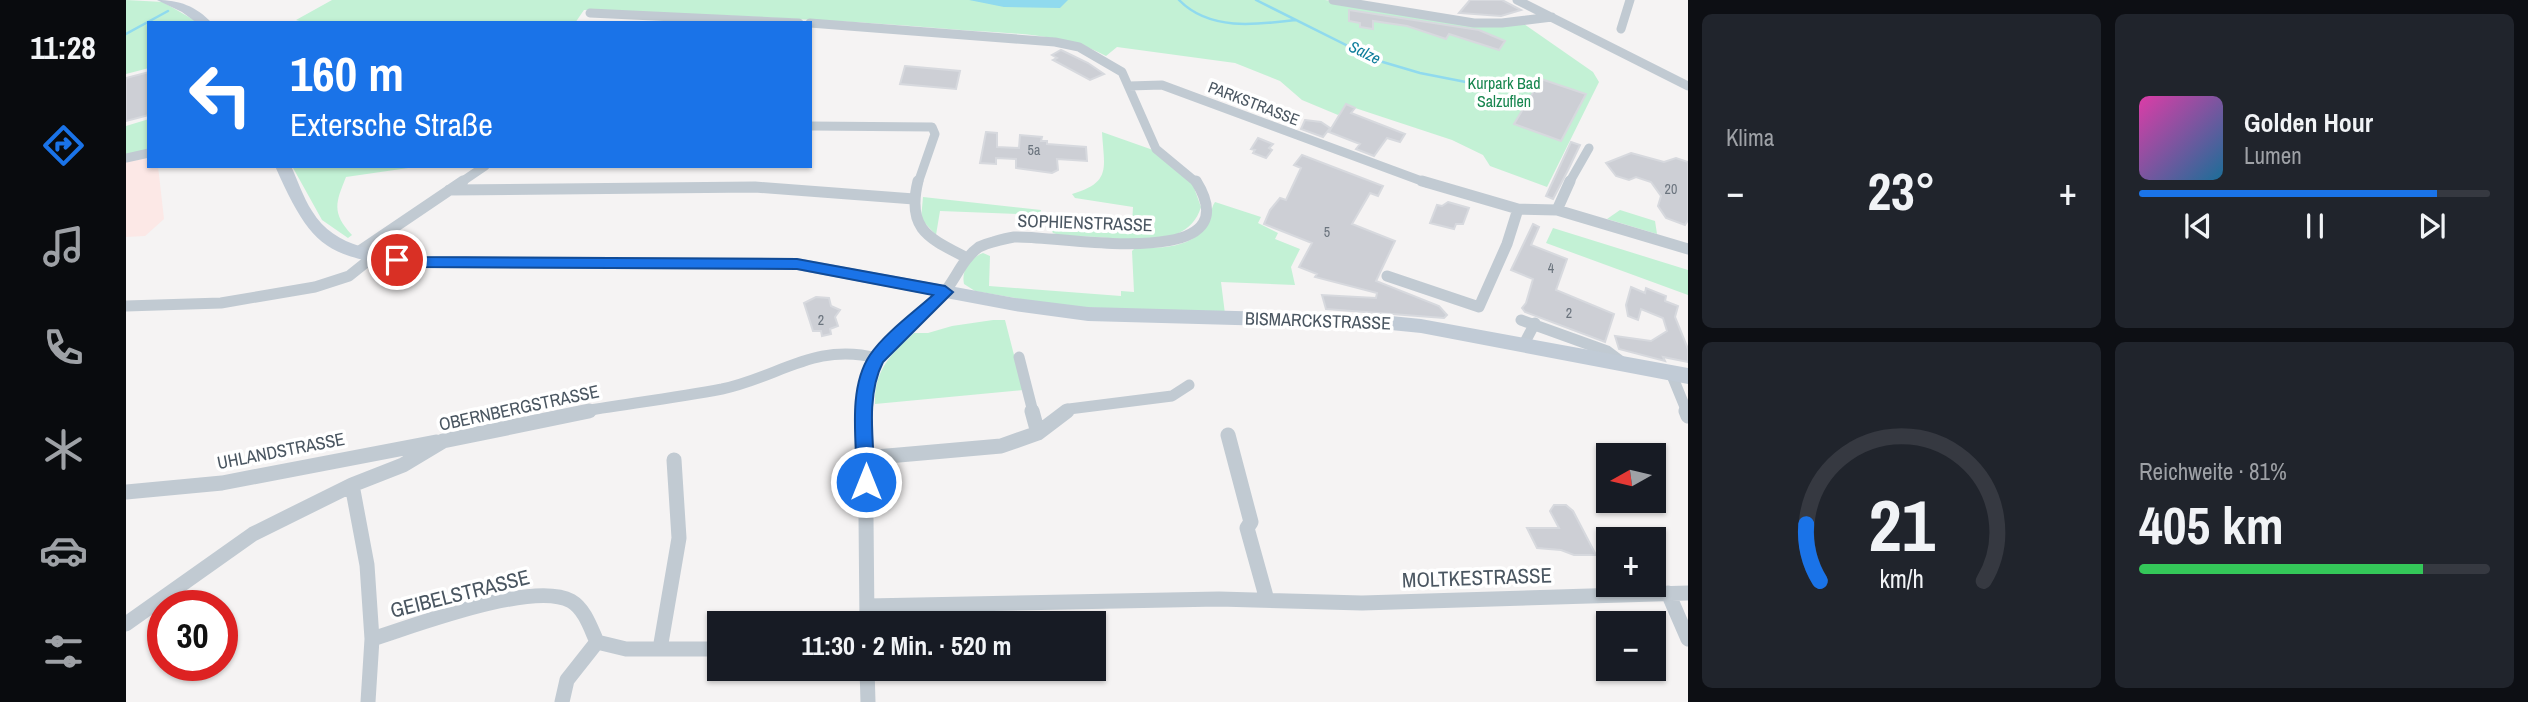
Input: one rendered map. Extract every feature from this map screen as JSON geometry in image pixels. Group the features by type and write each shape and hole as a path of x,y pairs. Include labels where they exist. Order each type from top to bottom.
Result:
{"main road":[{"path":"163,0 187,9 203,21"},
{"path":"284,168 315,228 338,243 366,254"},
{"name":"BISMARCKSTRASSE","path":"366,254 420,262 797,264 1039,310 1087,314 1381,322 1448,330 1680,374"}],"street":[{"path":"1333,0 1474,23 1502,23 1552,17"},
{"path":"1517,0 1688,86"},
{"path":"1621,29 1630,0"},
{"path":"590,13 732,21"},
{"path":"812,23 1072,44 1116,66 1129,86"},
{"name":"PARKSTRASSE","path":"1129,86 1162,85 1388,170 1518,209 1557,211 1688,248"},
{"name":"SOPHIENSTRASSE","path":"945,292 967,258 991,242 1015,237 1126,244 1165,243 1188,236 1201,224 1206,214 1204,194 1194,178 1156,149 1129,86"},
{"path":"812,126 932,128 935,134 914,200 917,223 937,242 967,258"},
{"path":"1557,211 1576,168 1589,148"},
{"path":"126,158 147,153"},
{"path":"126,306 221,303 315,287 349,276 366,254 482,168"},
{"path":"449,190 755,187 833,191 914,200"},
{"path":"1387,276 1479,307 1507,244 1518,209"},
{"path":"867,611 865,393 877,358 945,292"},
{"path":"1521,320 1607,351 1623,363"},
{"path":"1524,344 1535,323"},
{"name":"OBERNBERGSTRASSE","path":"126,624 253,534 352,485 403,465 443,441 545,418 725,388 829,353 854,352 877,358"},
{"path":"1019,357 1038,433"},
{"path":"1680,374 1688,416"},
{"path":"865,457 1001,446 1038,433 1069,409 1172,396 1189,385"},
{"path":"1228,435 1251,522 1247,528 1267,600"},
{"name":"UHLANDSTRASSE","path":"126,492 222,483 399,447 443,441"},
{"path":"660,649 679,538 674,460"},
{"path":"352,485 367,565 372,639 368,702"},
{"name":"GEIBELSTRASSE","path":"372,639 494,602 547,593 570,600 585,616 597,642"},
{"path":"1668,593 1688,639"},
{"name":"MOLTKESTRASSE","path":"867,606 1267,600 1362,603 1688,593"},
{"path":"562,702 567,680 597,642 626,649 707,649"},
{"path":"867,681 868,702"}],"shaded area":[{"path":"147,158 147,168 158,168 164,219 145,236 126,237 126,162"}],"green space":[{"path":"126,0 163,2 196,21 147,21 147,69 126,74"},
{"name":"Kurpark Bad Salzuflen","path":"332,0 1325,0 1477,24 1524,24 1593,72 1599,82 1547,187 1490,166 1483,155 1452,140 1346,105 1338,115 1302,100 1280,81 1235,63 1117,47 1106,56 1072,42 1054,38 867,23 584,10 576,21 296,20"},
{"path":"147,120 147,150 126,155 126,126"},
{"path":"1102,132 1153,150 1192,182 1201,207 1194,221 1184,230 1157,239 1053,233 1049,226 1052,214 1132,224 1133,207 1075,198 1072,194 1100,179 1104,164"},
{"path":"293,168 408,168 346,177 337,208 341,220 352,235 348,238 322,220"},
{"path":"923,197 1041,210 1040,215 940,211 936,235 921,219"},
{"path":"1215,202 1261,217 1258,223 1278,233 1275,239 1300,249 1291,267 1295,285 1221,282 1225,314 1061,306 975,291 964,284 968,265 983,253 990,256 989,286 1121,296 1121,291 1134,292 1132,251 1135,248 1173,246 1190,240 1205,228"},
{"path":"1620,210 1655,221 1657,234 1607,219"},
{"path":"1553,228 1688,270 1688,295 1546,243"},
{"path":"1005,320 1023,390 875,404 875,392 881,372 898,348 914,333 928,333 952,326"}],"water":[{"path":"969,0 1068,0 1060,8 1004,7"}],"building":[{"path":"1470,0 1502,0 1521,10 1501,16 1459,13"},
{"path":"1349,10 1479,30 1505,41 1499,50 1449,34 1446,39 1407,26 1373,21 1373,29 1360,27 1360,23 1349,21"},
{"path":"1061,50 1104,74 1090,80 1053,60 1057,58 1052,55"},
{"path":"905,66 960,71 956,89 900,84"},
{"path":"147,73 147,116 126,121 126,78"},
{"path":"1541,79 1586,94 1561,141 1514,124"},
{"path":"1346,104 1355,108 1351,113 1405,134 1400,142 1387,138 1374,156 1356,149 1360,144 1329,132"},
{"path":"1305,120 1321,122 1330,128 1323,137 1301,129"},
{"path":"986,132 997,133 997,147 1019,148 1020,135 1042,137 1041,141 1047,141 1047,144 1086,147 1087,161 1057,159 1058,170 1052,173 1016,168 1016,159 996,158 996,164 980,163"},
{"path":"1258,138 1273,144 1266,158 1253,153 1255,150 1251,149"},
{"path":"1571,142 1580,145 1553,199 1546,196"},
{"path":"1631,153 1664,162 1676,158 1688,162 1688,220 1685,225 1666,218 1658,206 1661,196 1651,182 1636,177 1629,180 1616,176 1606,163"},
{"path":"1302,155 1383,186 1378,196 1370,193 1352,224 1395,241 1376,281 1439,306 1447,315 1444,318 1326,309 1322,295 1376,298 1377,293 1315,277 1317,274 1299,267 1312,243 1264,224 1270,210 1280,198 1286,200 1301,168 1294,165"},
{"path":"1448,202 1469,208 1463,224 1456,224 1454,229 1430,223 1437,205 1442,206"},
{"path":"1533,224 1539,227 1531,245 1567,259 1556,290 1614,314 1605,342 1525,312 1522,308 1533,279 1511,270"},
{"path":"1631,287 1645,293 1646,288 1666,296 1665,301 1678,306 1675,317 1688,349 1688,362 1663,357 1665,361 1619,349 1615,336 1651,341 1667,331 1663,318 1641,309 1638,320 1628,316 1626,305"},
{"path":"816,297 829,298 831,306 840,310 835,317 838,326 830,329 831,334 822,336 821,331 813,331 804,303"},
{"path":"1554,505 1566,505 1573,511 1596,555 1574,555 1561,550 1537,548 1527,528 1559,528 1550,511"}],"waterway":[{"path":"1179,0 1204,17 1234,24 1296,20"},
{"name":"Salze","path":"1256,0 1296,20"},
{"path":"150,21 168,11"},
{"name":"Salze","path":"1296,20 1376,60 1420,73 1481,85"},
{"path":"126,34 147,22"}],"route":[{"path":"397,260 797,264 945,292 877,358 870,371 865,393 866,482"}]}
